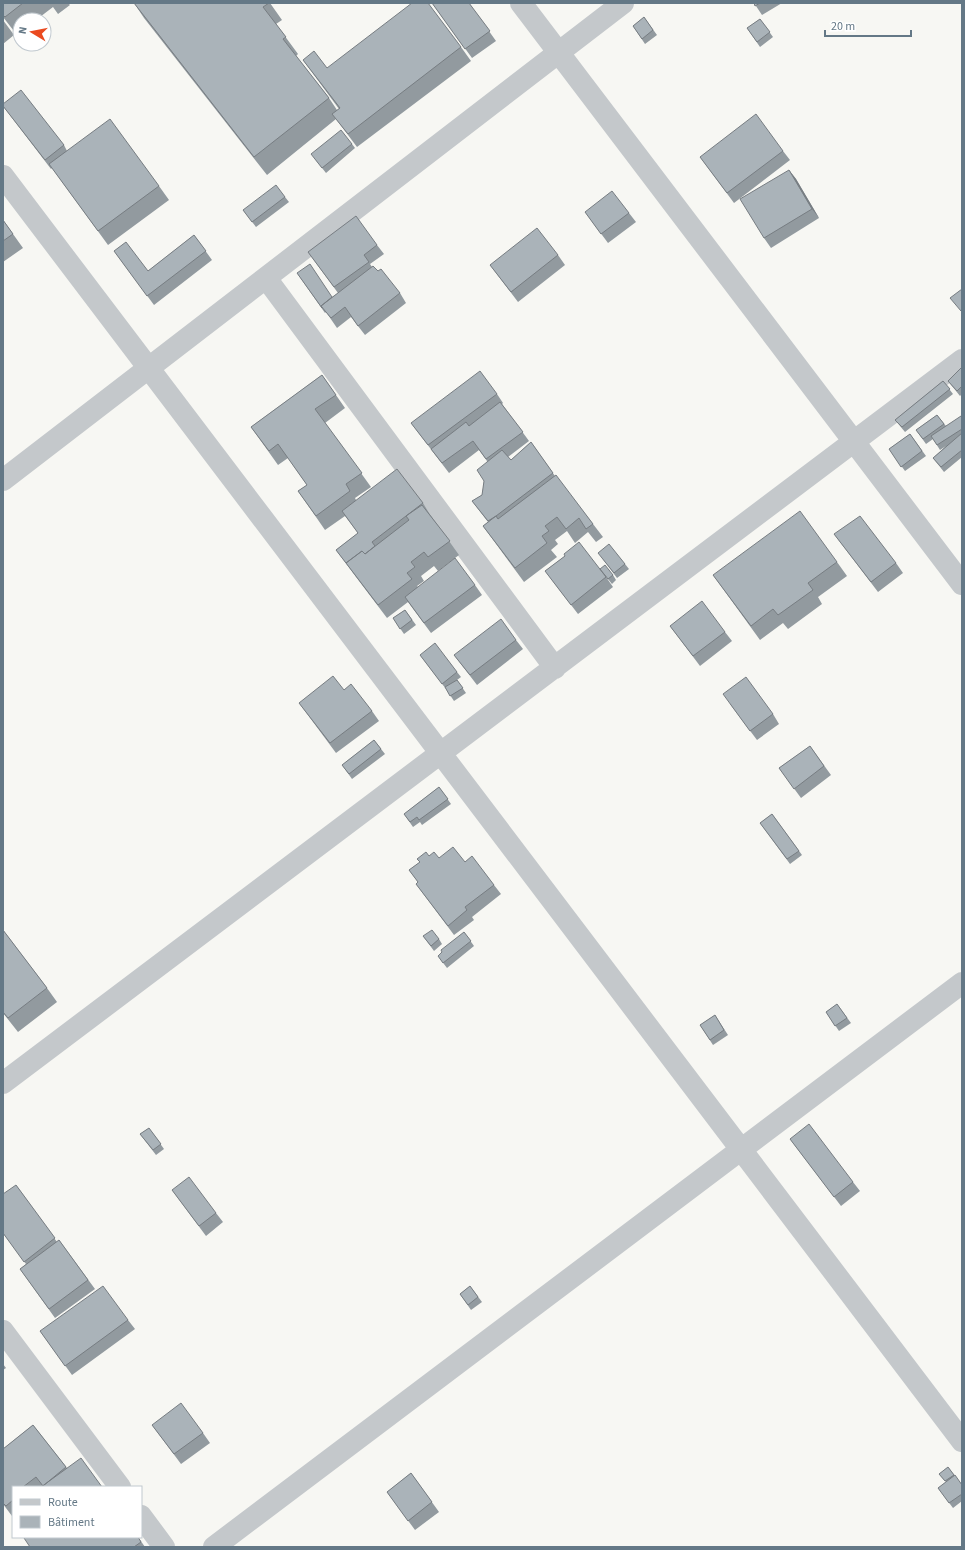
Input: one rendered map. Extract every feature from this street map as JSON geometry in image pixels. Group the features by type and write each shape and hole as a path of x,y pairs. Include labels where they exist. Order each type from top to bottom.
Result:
{"street":[{"path":"521,3 962,584"},
{"path":"3,480 623,3"},
{"path":"3,176 962,1441"},
{"path":"266,278 554,668"},
{"path":"3,1083 962,360"},
{"path":"214,1547 962,984"},
{"path":"3,1331 119,1486"},
{"path":"142,1517 164,1547"}],"building":[{"path":"3,3 23,3 5,17 3,15"},
{"path":"134,3 269,3 263,7 286,37 283,39 329,98 254,157"},
{"path":"412,3 428,3 461,47 348,134 332,114 340,108 303,60 314,51 327,68"},
{"path":"432,3 469,3 490,31 465,49"},
{"path":"644,17 653,30 642,39 633,26"},
{"path":"760,19 770,32 757,42 747,28"},
{"path":"21,90 64,145 45,160 3,106 3,104"},
{"path":"756,114 783,151 727,193 700,157"},
{"path":"110,119 159,186 98,231 49,164"},
{"path":"341,130 352,144 322,168 311,154"},
{"path":"789,170 812,209 764,238 740,199"},
{"path":"276,185 285,197 252,222 243,210"},
{"path":"612,191 629,213 601,234 585,212"},
{"path":"356,216 377,245 364,255 369,262 334,287 308,252"},
{"path":"3,220 13,234 3,241"},
{"path":"537,228 558,255 511,292 490,265"},
{"path":"194,235 206,251 147,296 114,251 126,242 148,271"},
{"path":"310,264 332,297 321,306 322,308 297,273"},
{"path":"373,266 378,271 381,269 400,293 358,326 345,307 331,318 321,306"},
{"path":"962,289 962,310 961,311 950,298"},
{"path":"962,367 962,386 957,391 948,381"},
{"path":"480,371 497,394 428,445 411,423"},
{"path":"322,375 336,395 315,409 362,473 346,484 350,491 316,516 298,491 307,485 278,444 269,451 251,427"},
{"path":"943,381 950,389 902,427 895,420"},
{"path":"500,402 523,432 486,459 473,441 442,463 431,449 466,422 469,426"},
{"path":"937,415 944,424 923,439 916,430"},
{"path":"961,416 962,429 937,445 931,436"},
{"path":"962,433 962,450 941,467 933,458"},
{"path":"910,434 922,451 901,467 889,449"},
{"path":"531,442 553,473 488,521 472,501 482,495 484,481 477,470 502,450 511,460"},
{"path":"397,469 423,503 372,542 375,546 365,554 362,551 346,563 336,550 358,533 342,511"},
{"path":"556,475 593,524 586,529 579,518 566,529 557,517 545,526 549,531 542,536 547,543 515,568 483,526 496,516 498,519"},
{"path":"422,505 450,541 428,557 424,552 411,562 415,567 407,573 412,579 378,605 346,563 362,551 365,554 409,520 406,516"},
{"path":"800,511 837,562 808,583 813,590 778,615 773,609 751,626 713,575"},
{"path":"860,516 896,563 871,582 834,534"},
{"path":"579,542 606,577 571,605 545,571 565,556 564,554"},
{"path":"609,544 625,564 614,573 598,553"},
{"path":"455,558 475,585 424,623 405,597"},
{"path":"605,565 613,575 608,579 600,569"},
{"path":"702,601 725,632 693,656 670,626"},
{"path":"405,610 412,620 400,629 393,618"},
{"path":"501,619 516,640 470,675 454,655"},
{"path":"435,643 457,672 442,684 420,655"},
{"path":"333,676 344,690 351,684 372,711 330,743 299,703"},
{"path":"746,677 773,714 750,731 723,694"},
{"path":"457,680 463,688 450,696 445,687"},
{"path":"374,740 381,749 349,774 342,765"},
{"path":"810,746 824,766 794,789 779,768"},
{"path":"439,787 448,799 419,820 417,817 410,822 404,814"},
{"path":"772,814 799,851 787,859 760,823"},
{"path":"453,847 465,862 472,856 494,885 465,907 467,910 448,926 416,884 418,882 409,870 420,862 417,859 426,852 429,856 434,852 439,858"},
{"path":"3,930 47,988 8,1018 3,1012"},
{"path":"432,930 439,939 431,946 423,936"},
{"path":"464,932 471,941 443,963 438,956 442,952 441,950"},
{"path":"837,1004 847,1018 835,1026 826,1012"},
{"path":"715,1015 724,1030 710,1040 700,1025"},
{"path":"809,1124 853,1182 834,1197 790,1139"},
{"path":"149,1128 161,1144 153,1150 140,1134"},
{"path":"189,1177 216,1213 199,1226 172,1190"},
{"path":"16,1185 55,1238 24,1262 3,1233 3,1194"},
{"path":"59,1240 88,1280 49,1309 20,1269"},
{"path":"103,1286 128,1320 65,1366 40,1331"},
{"path":"470,1286 478,1297 468,1305 460,1294"},
{"path":"181,1403 203,1433 174,1454 152,1425"},
{"path":"33,1425 66,1467 43,1486 36,1477 24,1486 12,1486 12,1501 6,1506 3,1503 3,1449"},
{"path":"81,1458 101,1486 42,1486"},
{"path":"948,1467 954,1475 945,1481 939,1474"},
{"path":"411,1473 432,1502 408,1521 387,1492"},
{"path":"955,1475 962,1485 962,1494 949,1503 938,1488"},
{"path":"24,1538 139,1538 141,1542 134,1547 30,1547"}]}
